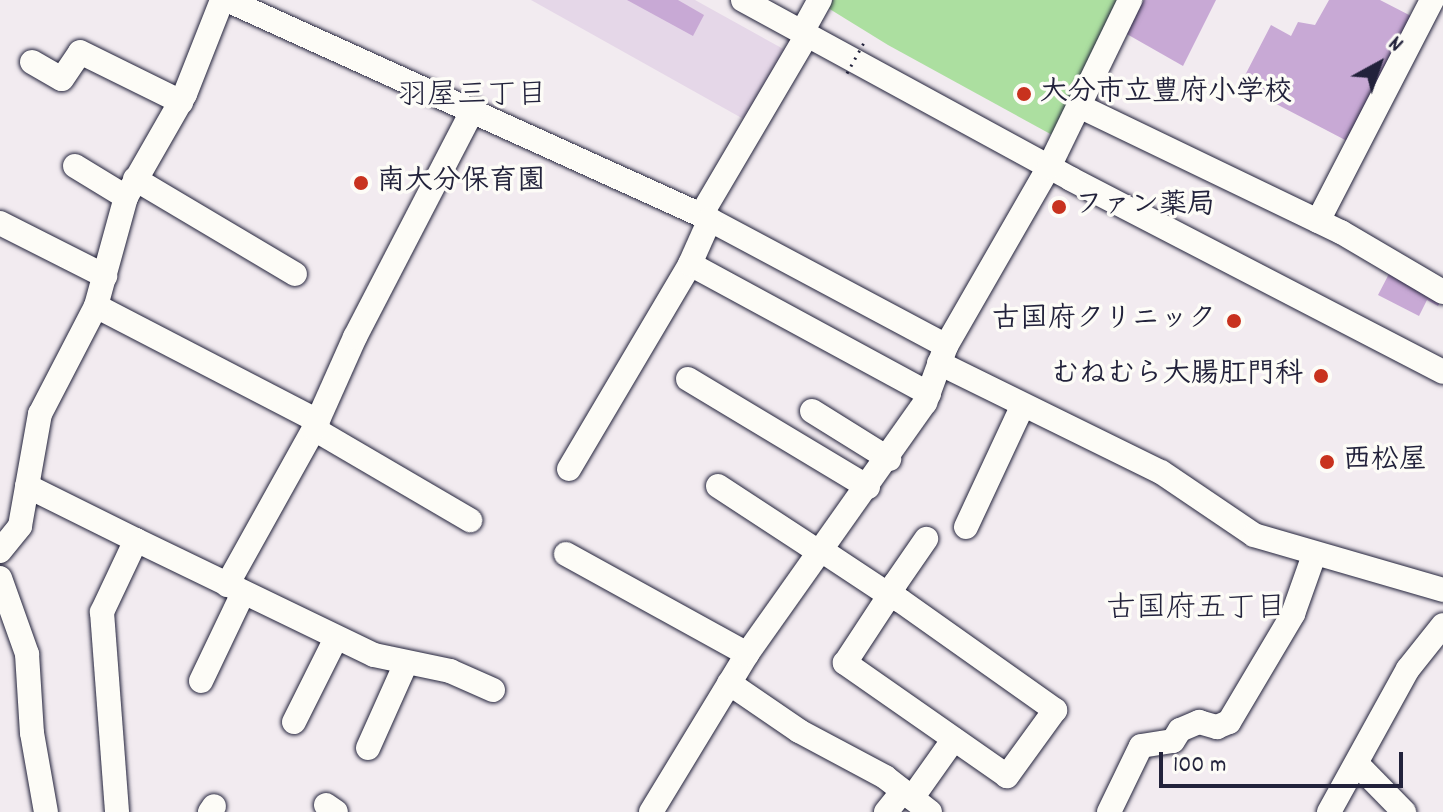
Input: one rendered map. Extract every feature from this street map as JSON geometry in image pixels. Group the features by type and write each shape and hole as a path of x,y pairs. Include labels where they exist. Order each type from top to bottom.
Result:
{"street":[{"path":"0,551 20,526 47,393 96,306 130,188 181,102 224,0 473,109 706,217 942,355 1022,407 1161,472 1246,532 1314,555 1443,590"},
{"path":"743,0 1049,167 1443,372"},
{"path":"569,469 690,264 706,217 805,34 820,0"},
{"path":"651,812 747,654 889,459 929,394 942,355 1049,167 1130,0"},
{"path":"1318,221 1432,0"},
{"path":"32,62 62,79 80,52 181,102"},
{"path":"1079,106 1318,221 1443,292"},
{"path":"201,681 235,589 316,425 355,337 473,109"},
{"path":"75,166 130,188 295,274"},
{"path":"0,223 105,276"},
{"path":"690,264 929,394"},
{"path":"96,306 316,425 470,520"},
{"path":"688,379 868,487"},
{"path":"966,527 1022,407"},
{"path":"812,411 889,459"},
{"path":"27,486 336,638 406,663 450,671 493,690"},
{"path":"718,486 889,595 1055,710 1007,776 845,663 889,595 926,539"},
{"path":"117,812 102,612 136,540"},
{"path":"566,554 747,654"},
{"path":"1109,812 1141,746 1173,741 1180,730 1199,722 1217,727 1229,722 1293,614 1314,555"},
{"path":"0,578 27,654 32,733 46,812"},
{"path":"1329,812 1358,765 1408,669 1443,625"},
{"path":"294,722 336,638"},
{"path":"368,748 406,663"},
{"path":"729,683 799,731 915,800"},
{"path":"886,812 915,800 954,739"},
{"path":"1358,765 1404,812"}],"path":[{"path":"847,73 864,42"}],"shaded area":[{"path":"531,0 695,0 787,51 747,121"}],"green space":[{"name":"大分市立豊府小学校","path":"833,0 1123,0 1054,136 888,45 828,8"}],"building":[{"path":"627,0 678,0 704,15 693,36"},
{"path":"1144,0 1216,0 1183,66 1125,33"},
{"path":"1329,0 1380,0 1413,17 1349,142 1240,85 1271,25 1291,36 1298,22 1315,25"},
{"path":"1391,270 1443,297 1438,306 1427,300 1419,316 1378,295"}],"place":[{"name":"大分市立豊府小学校","path":"1024,94"},
{"name":"南大分保育園","path":"361,183"},
{"name":"ファン薬局","path":"1059,207"},
{"name":"古国府クリニック","path":"1234,321"},
{"name":"むねむら大腸肛門科","path":"1321,376"},
{"name":"西松屋","path":"1327,462"}],"district":[{"name":"羽屋三丁目","path":"472,98"},
{"name":"古国府五丁目","path":"1196,611"}]}
